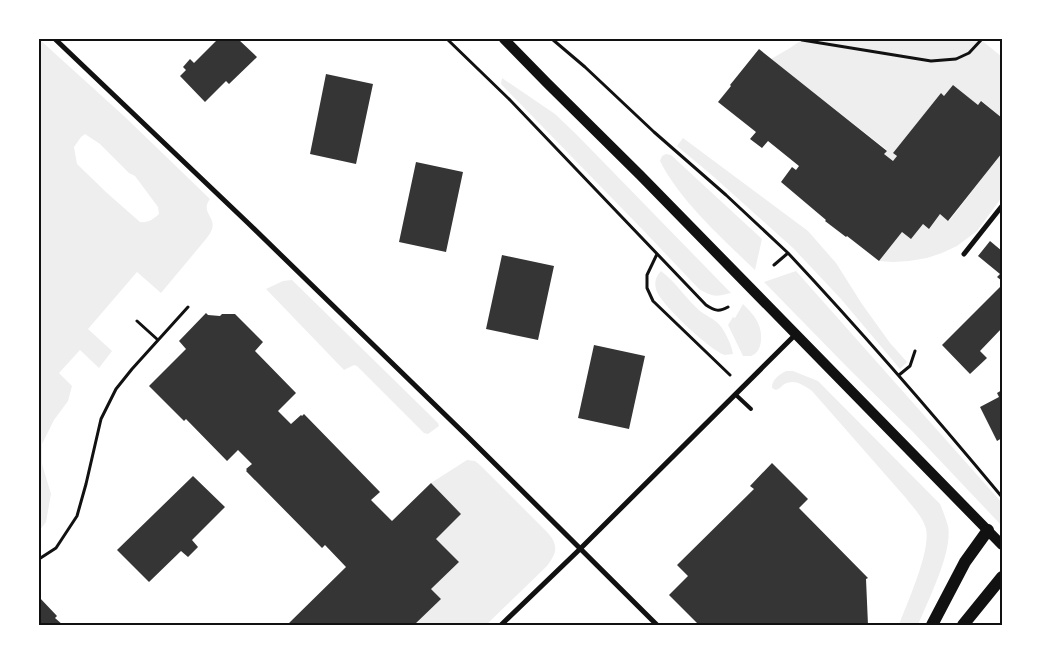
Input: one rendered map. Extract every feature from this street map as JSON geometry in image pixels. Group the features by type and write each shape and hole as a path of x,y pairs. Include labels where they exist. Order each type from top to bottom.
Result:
{"main road":[{"path":"504,39 640,175 1002,545"},
{"path":"932,625 965,562 988,530"},
{"path":"962,625 1002,577"}],"street":[{"path":"54,39 248,223 568,535 657,625"},
{"path":"964,254 1002,206"},
{"path":"501,625 796,334"}],"lane":[{"path":"736,395 751,410"}],"path":[{"path":"447,39 509,98 706,305 720,312 728,307"},
{"path":"552,39 788,253 899,375 1002,497"},
{"path":"802,40 931,61 956,59 969,53 982,39"},
{"path":"774,265 788,253"},
{"path":"657,254 647,275 647,288 653,300 730,375"},
{"path":"39,559 56,548 77,516 101,418 116,389 188,307"},
{"path":"137,321 158,340"},
{"path":"899,375 910,366 915,351"}],"shaded area":[{"path":"39,39 125,117 210,199 207,204 207,211 213,225 206,239 161,293 137,272 88,329 112,351 99,368 80,350 59,373 72,386 68,401 54,420 42,444 42,464 51,494 46,522 39,531","holes":["85,134 100,144 129,173 135,176 158,207 159,214 153,219 140,222 77,164 74,147 81,137"]},
{"path":"803,39 980,39 1002,57 1002,118 982,101 978,105 953,85 944,96 941,93 893,153 897,156 893,161 884,154 887,150 771,59"},
{"path":"502,78 555,114 731,293 714,296 699,289 501,84"},
{"path":"683,138 808,231 836,263 862,304 890,343 907,362 900,369 841,299 793,248 677,146"},
{"path":"1002,153 1002,197 977,231 957,246 927,258 893,262 879,261 902,232 911,239 923,224 929,229 940,214 949,221"},
{"path":"666,154 671,155 762,239 755,270 703,219 679,191 660,161 662,156"},
{"path":"661,271 700,311 720,325 729,341 733,354 725,355 718,352 675,315 659,295 655,286 656,279"},
{"path":"796,271 1002,503 1002,526 913,432 764,282"},
{"path":"292,280 439,426 428,434 424,433 357,366 354,365 344,370 266,289 283,281"},
{"path":"743,304 755,318 761,332 761,342 758,351 751,356 743,356 728,325 733,317 735,318"},
{"path":"786,371 793,371 818,381 940,504 948,526 947,549 939,576 918,625 899,625 925,550 926,529 922,520 905,497 812,391 795,382 787,383 776,390 772,388 778,376"},
{"path":"467,460 475,461 481,466 547,532 555,545 555,553 547,566 486,625 414,625 440,599 431,589 459,562 436,539 461,514 431,483"}],"building":[{"path":"218,39 238,39 257,57 229,84 226,81 205,102 180,76 186,70 183,67 190,59 194,63"},
{"path":"759,49 887,151 884,154 893,161 897,156 893,153 941,93 944,96 953,85 978,105 981,101 1002,118 1002,153 948,221 940,214 929,229 923,224 911,239 902,232 879,261 825,221 781,182 792,167 796,170 799,166 768,141 762,148 750,139 756,132 718,102"},
{"path":"326,74 373,84 356,164 310,154"},
{"path":"416,162 463,172 446,252 399,242"},
{"path":"990,241 1002,251 1002,281 997,277 1000,274 978,256"},
{"path":"502,255 554,266 538,340 486,329"},
{"path":"1000,287 1002,290 1002,328 980,351 987,358 970,374 942,345"},
{"path":"206,313 208,315 220,316 222,314 235,314 263,342 255,351 296,393 278,411 291,424 304,414 380,492 371,500 392,521 431,483 461,514 436,539 459,562 431,589 441,599 414,625 287,625 346,567 325,545 322,548 246,471 252,464 238,450 227,461 186,419 184,421 149,386 186,349 179,341"},
{"path":"594,345 645,356 629,429 578,418"},
{"path":"1002,390 1002,438 997,441 980,407 999,397 997,393"},
{"path":"772,463 808,499 799,508 868,578 866,579 868,625 699,625 669,595 688,576 677,565 754,489 750,486"},
{"path":"193,476 225,507 192,540 198,547 188,557 181,551 149,582 117,550"},
{"path":"39,597 57,616 55,618 63,625 39,625"}]}
